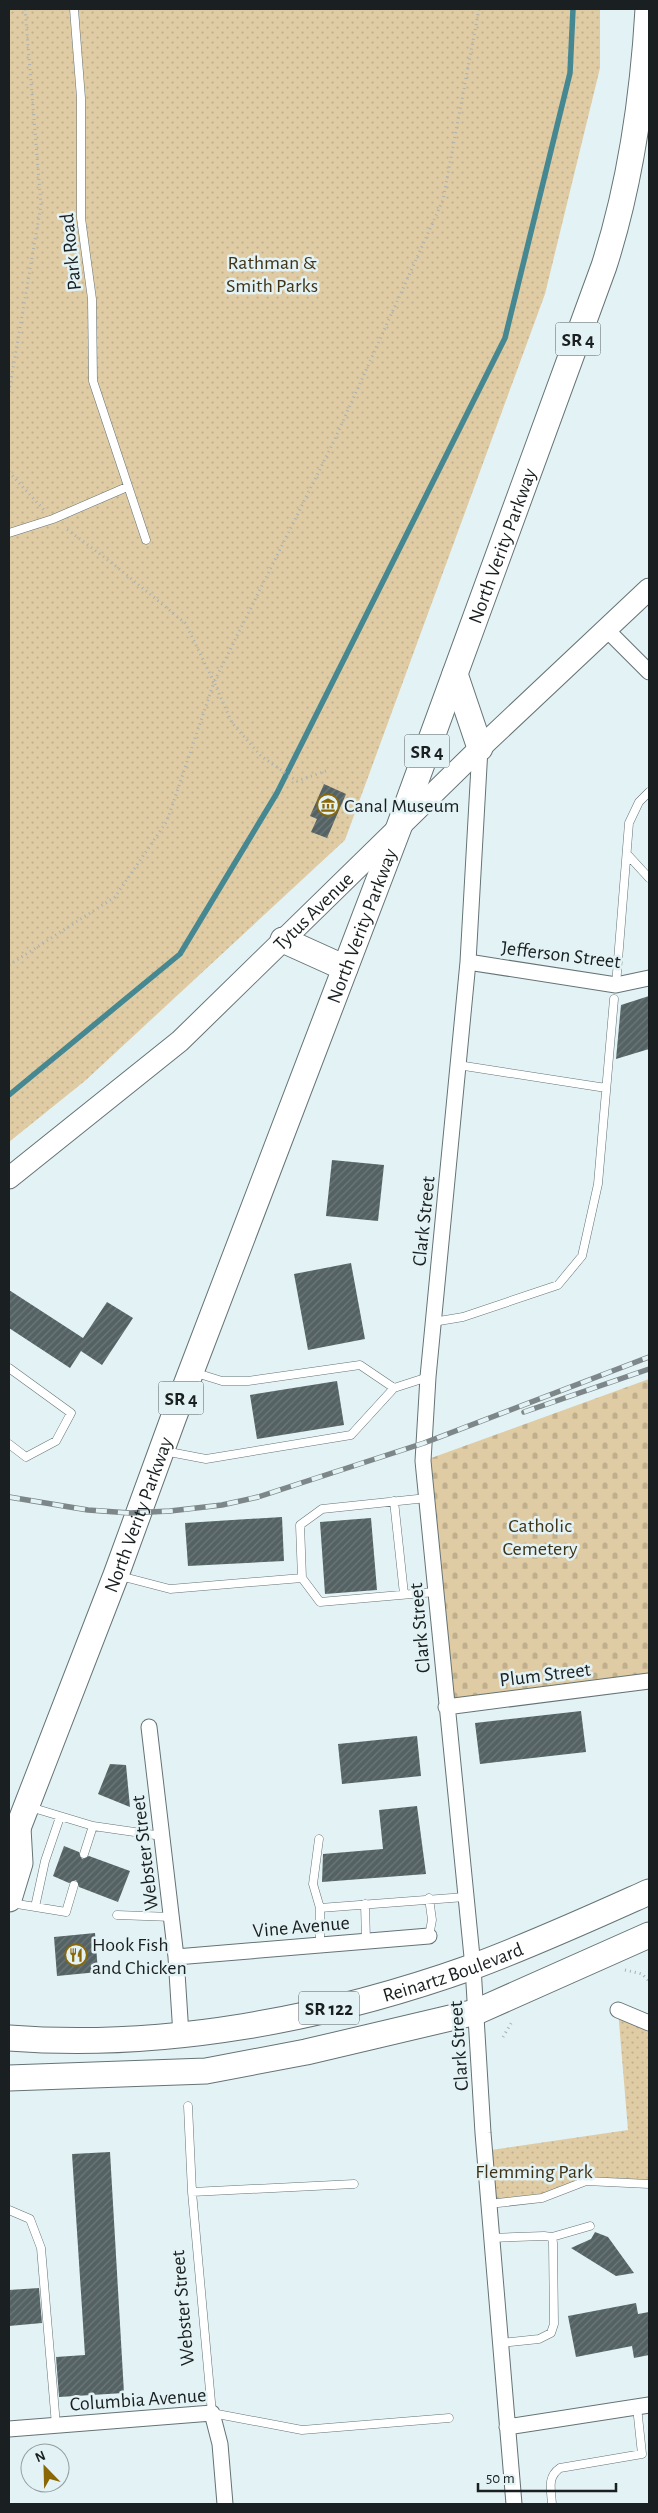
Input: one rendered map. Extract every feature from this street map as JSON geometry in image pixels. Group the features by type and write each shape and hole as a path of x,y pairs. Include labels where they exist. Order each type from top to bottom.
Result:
{"main road":[{"name":"North Verity Parkway","path":"9,1901 20,1863 15,1824 116,1575 191,1372 399,827 562,383 614,235 626,190 638,120 648,9"},
{"path":"454,674 480,748"},
{"path":"283,940 345,968"},
{"name":"Reinartz Boulevard","path":"9,2038 46,2041 100,2040 181,2034 238,2026 378,1997 473,1967 649,1892"},
{"name":"Reinartz Boulevard","path":"9,2078 206,2071 306,2052 476,2012 649,1935"}],"street":[{"name":"Tytus Avenue","path":"9,1178 180,1041 480,748 649,589"},
{"path":"606,629 649,672"},
{"name":"Clark Street","path":"480,748 468,962 428,1377 423,1461 473,1967 488,2204 514,2504"},
{"name":"Jefferson Street","path":"468,962 615,992 649,978"},
{"name":"Plum Street","path":"446,1707 649,1681"},
{"name":"Webster Street","path":"149,1727 172,1917 181,2034"},
{"name":"Vine Avenue","path":"176,1957 429,1936"},
{"path":"618,2010 649,2023"},
{"path":"508,2427 643,2406"},
{"name":"Webster Street","path":"212,2412 220,2444 225,2504"},
{"name":"Columbia Avenue","path":"9,2429 212,2412"}],"lane":[{"name":"Park Road","path":"74,9 81,98 81,218 92,299 93,381 146,540"},
{"path":"9,533 53,519 127,487"},
{"path":"433,1322 464,1317 558,1285 582,1256 598,1184 629,823 639,802 649,792"},
{"path":"627,854 649,878"},
{"path":"458,1065 606,1088"},
{"path":"191,1372 222,1381 248,1381 360,1365 394,1388"},
{"path":"9,1368 71,1413 56,1441 26,1457 9,1444"},
{"path":"162,1451 206,1459 351,1435 394,1388 428,1377"},
{"path":"427,1498 322,1509 300,1525 302,1578 320,1602 435,1592"},
{"path":"394,1501 404,1594"},
{"path":"116,1575 170,1590 302,1578"},
{"path":"35,1907 46,1861 60,1817"},
{"path":"15,1824 60,1817 93,1826 162,1836"},
{"path":"84,1854 93,1826"},
{"path":"319,1839 313,1884 320,1908 320,1945"},
{"path":"9,1901 66,1912 74,1885"},
{"path":"71,1896 80,1900"},
{"path":"320,1908 429,1898 465,1897"},
{"path":"429,1898 432,1920 429,1936"},
{"path":"364,1904 366,1941"},
{"path":"117,1915 172,1917"},
{"name":"Webster Street","path":"188,2106 192,2192 212,2412"},
{"path":"488,2204 542,2198 586,2181 649,2184"},
{"path":"192,2192 354,2184"},
{"path":"9,2210 30,2218 41,2248 56,2425"},
{"path":"491,2238 544,2236 552,2238 590,2226"},
{"path":"500,2343 539,2339 551,2333 554,2324 552,2238"},
{"path":"552,2504 550,2482 553,2473 560,2468 646,2453 643,2406"},
{"name":"Columbia Avenue","path":"212,2412 302,2430 449,2418"}],"path":[{"path":"9,392 41,205 25,9"},
{"path":"9,965 115,897 167,821 214,682 333,443 443,200 479,9"},
{"path":"9,472 53,519 117,566 185,623 232,723 261,756 297,781 326,771"}],"green space":[{"name":"Rathman & Smith Parks","path":"9,9 600,9 600,68 545,294 345,840 86,1080 9,1142"},
{"name":"Catholic Cemetery","path":"649,1379 649,1681 446,1707 423,1461"},
{"name":"Flemming Park","path":"618,2010 649,2023 649,2184 586,2181 542,2198 489,2204 484,2151 628,2130"}],"building":[{"name":"Canal Museum","path":"324,784 346,794 327,838 311,832 317,819 310,816"},
{"path":"649,996 649,1049 616,1059 621,1005"},
{"path":"332,1160 384,1165 378,1221 326,1216"},
{"path":"351,1263 365,1339 308,1350 294,1274"},
{"path":"9,1290 83,1338 107,1302 133,1318 102,1365 81,1351 70,1368 9,1328"},
{"path":"337,1381 344,1425 257,1439 250,1395"},
{"path":"282,1517 284,1561 188,1566 185,1523"},
{"path":"371,1518 377,1590 325,1594 320,1522"},
{"path":"581,1711 586,1752 480,1764 475,1723"},
{"path":"417,1736 421,1776 342,1784 338,1744"},
{"path":"110,1764 126,1765 130,1807 98,1794"},
{"path":"417,1806 426,1874 322,1882 323,1854 383,1849 379,1810"},
{"path":"64,1846 79,1852 82,1859 89,1856 130,1871 118,1902 79,1887 76,1880 69,1883 53,1876"},
{"name":"Hook Fish and Chicken","path":"95,1933 98,1972 57,1976 54,1937"},
{"path":"110,2152 124,2393 59,2397 56,2357 85,2355 72,2154"},
{"path":"595,2232 608,2237 634,2273 616,2276 571,2248 591,2239"},
{"path":"39,2288 42,2323 9,2326 9,2290"},
{"path":"636,2303 638,2314 649,2312 649,2355 634,2358 632,2346 576,2357 568,2316"}],"waterway":[{"path":"9,1095 180,954 277,793 505,338 570,73 573,9"}],"railway":[{"path":"9,1497 88,1510 130,1513 222,1505 258,1497 424,1443 649,1357"},
{"path":"524,1412 649,1369"}],"place":[{"name":"Canal Museum","path":"328,805"},
{"name":"Hook Fish and Chicken","path":"76,1955"}]}
